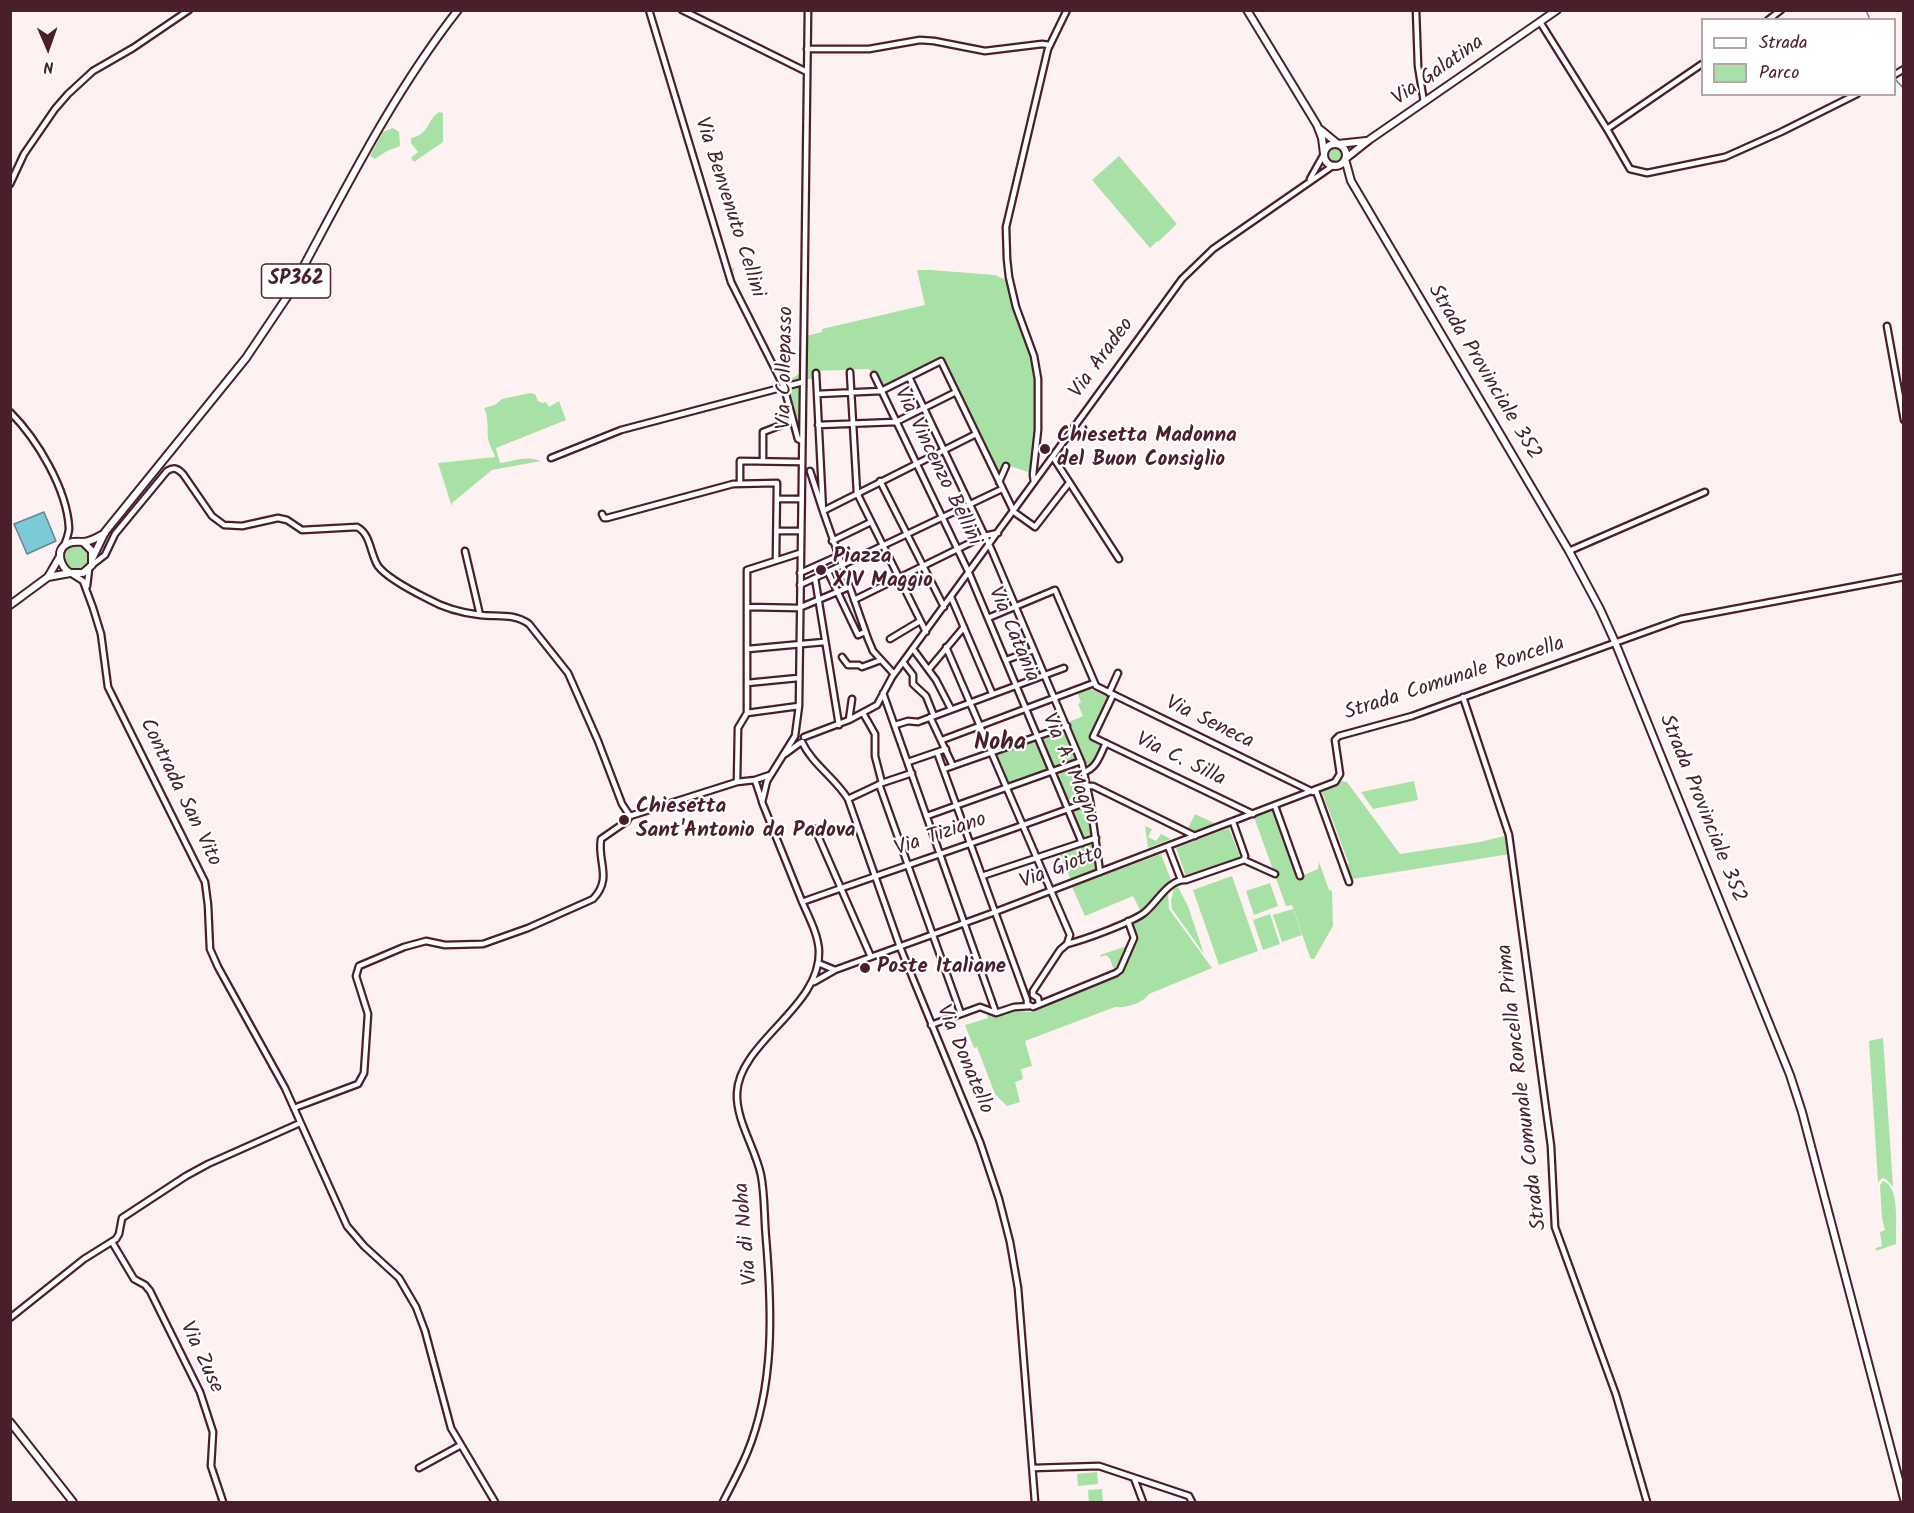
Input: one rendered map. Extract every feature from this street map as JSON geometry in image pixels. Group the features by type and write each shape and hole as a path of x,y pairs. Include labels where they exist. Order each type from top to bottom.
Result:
{"main road":[{"name":"SP362","path":"91,564 105,532 267,329 398,96 429,47 458,10"},
{"path":"1248,10 1317,125 1326,161 1339,165 1345,159 1345,150 1317,125"},
{"name":"Via Galatina","path":"1345,159 1557,10"},
{"name":"Via Galatina","path":"1338,144 1369,140"},
{"path":"1324,154 1329,146 1338,144"},
{"name":"Strada Provinciale 352","path":"1345,159 1351,181 1569,551 1615,642 1790,1075 1802,1112 1904,1499"},
{"name":"Strada Provinciale 352","path":"1334,165 1351,181"},
{"name":"SP362","path":"64,546 76,541 95,539 105,532"},
{"path":"48,577 83,573 91,564 92,551 83,542"},
{"path":"10,605 48,577 60,558 64,546"},
{"path":"60,558 61,564 70,573"},
{"path":"10,1422 73,1503"}],"street":[{"path":"10,184 24,154 68,93 93,71 133,48 189,10"},
{"name":"Via Benvenuto Cellini","path":"649,10 731,282 784,387 792,421 798,439 802,441"},
{"path":"682,10 807,72"},
{"name":"Via Collepasso","path":"783,756 801,738 798,726 798,678 808,10"},
{"path":"1034,482 1038,430 1038,379 1034,356 1016,308 1009,277 1006,227 1049,45 1067,10"},
{"path":"1416,10 1418,66 1424,102"},
{"path":"1540,22 1630,169 1647,173 1725,157 1853,96"},
{"path":"807,49 869,49 920,40 985,51 1049,45"},
{"path":"1607,129 1701,65"},
{"name":"Via Aradeo","path":"1306,183 1315,173 1324,154"},
{"name":"Via Aradeo","path":"863,713 877,705 882,691 894,674 1182,279 1197,262 1229,237 1334,165"},
{"path":"1887,326 1904,420"},
{"path":"817,394 881,391 941,361 1014,512 1035,527 1069,483"},
{"path":"850,372 856,494 926,632"},
{"path":"816,373 823,510"},
{"name":"Via Vincenzo Bellini","path":"874,375 969,573"},
{"path":"909,377 1016,607 1081,761 1090,801 1100,872"},
{"path":"551,458 621,430 803,382"},
{"path":"818,425 896,422 956,392"},
{"path":"10,412 30,435 52,473 64,501 69,530 64,546"},
{"path":"763,461 763,432 792,421"},
{"path":"823,510 976,434"},
{"path":"1053,457 1119,559"},
{"path":"740,483 740,461 801,462"},
{"path":"999,482 1006,466"},
{"path":"87,586 91,564 105,555 114,534 167,471 173,468 183,474 212,516 224,525 242,526 278,518 287,520 302,530 357,526 363,530 379,567 436,603 480,615 521,618 529,624 568,673 598,741 622,804 630,816"},
{"path":"801,471 820,471"},
{"path":"810,471 832,541 865,632 873,651 894,674"},
{"path":"880,481 944,607"},
{"path":"602,514 604,518 607,518 740,483 777,483 776,560"},
{"path":"800,585 1002,489"},
{"path":"1569,551 1705,492"},
{"path":"777,499 801,499"},
{"path":"832,541 871,522"},
{"path":"69,530 83,542"},
{"path":"777,531 800,531"},
{"path":"854,600 984,536 998,533"},
{"path":"465,551 480,615"},
{"path":"737,782 738,728 747,713 747,570 800,553"},
{"path":"800,573 838,556"},
{"path":"828,572 858,635 865,632"},
{"path":"70,573 80,578 87,586"},
{"name":"Via Catania","path":"969,573 1025,709"},
{"name":"Strada Comunale Roncella","path":"1314,791 1339,778 1335,740 1339,736 1412,716 1615,642 1697,615 1904,577"},
{"path":"815,578 838,725"},
{"name":"Contrada San Vito","path":"87,586 101,634 108,687 205,882 210,949 218,967 278,1074 347,1226 364,1246 399,1278 416,1308 425,1331 451,1428 495,1503"},
{"path":"748,607 800,608 849,587"},
{"path":"942,740 1094,683 1055,590 988,618"},
{"path":"951,597 992,693"},
{"path":"890,639 920,621"},
{"path":"929,669 964,627"},
{"path":"748,649 824,642"},
{"path":"946,647 1052,890 1070,935 1067,944"},
{"path":"913,649 929,669 951,709"},
{"path":"1006,660 1034,650"},
{"path":"842,657 848,665 859,664 862,667 881,660"},
{"path":"903,662 913,675 913,684 926,696 953,766"},
{"path":"895,725 908,721 918,722 1064,668"},
{"path":"1111,694 1119,673"},
{"path":"747,683 798,678"},
{"name":"Via Seneca","path":"1094,683 1111,694 1314,791"},
{"path":"882,691 996,1013"},
{"name":"Via C. Silla","path":"1111,694 1093,737 1253,814"},
{"name":"Strada Comunale Roncella Prima","path":"1463,697 1509,835 1551,1146 1555,1227 1618,1402 1647,1503"},
{"path":"849,720 852,699"},
{"path":"747,713 799,706"},
{"name":"Via A. Magno","path":"1025,709 1082,843"},
{"path":"762,802 770,775 783,756 801,738 863,713 875,734 875,756 880,784 961,1014"},
{"path":"944,769 993,754 1067,726"},
{"name":"Via Donatello","path":"801,738 805,748 848,799 900,947 988,1165 1006,1223 1014,1263 1035,1503"},
{"path":"1084,772 1092,770 1106,743"},
{"path":"908,762 946,749"},
{"path":"937,752 1030,1006"},
{"path":"927,816 1081,761"},
{"path":"848,799 880,784 912,773"},
{"path":"294,1108 350,1088 362,1080 369,1014 356,976 359,966 404,947 426,941 445,945 483,944 528,928 593,899 601,891 604,875 601,839 627,821 630,816 737,782 770,775"},
{"path":"755,780 816,937 818,963 811,984"},
{"path":"1087,786 1093,786 1195,836"},
{"path":"1314,791 1348,882"},
{"name":"Via Giotto","path":"811,984 835,970 1314,791"},
{"name":"Via Tiziano","path":"802,902 1090,801"},
{"path":"1275,806 1300,876"},
{"path":"1233,822 1245,860"},
{"path":"815,829 871,957"},
{"path":"982,876 1096,838"},
{"path":"1168,846 1181,880"},
{"path":"1027,1000 1033,995 1060,950 1067,944 1143,913 1169,887 1181,880 1245,860 1275,874"},
{"path":"931,1025 980,1007 996,1013 1014,1007 1036,1006 1120,970 1134,938 1128,921"},
{"path":"818,963 835,970"},
{"name":"Via di Noha","path":"723,1503 747,1453 769,1362 770,1283 761,1176 740,1115 738,1084 752,1057 811,984"},
{"path":"1033,995 1038,998 1039,1004"},
{"path":"10,1318 84,1259 112,1242 119,1234 122,1218 178,1181 209,1164 300,1123"},
{"name":"Via Zuse","path":"112,1242 134,1279 150,1291 200,1392 213,1432 211,1466 223,1503"},
{"path":"419,1468 461,1445"},
{"path":"1033,1468 1095,1465 1190,1496 1192,1503"},
{"path":"1134,1478 1143,1503"}],"green space":[{"path":"439,112 443,113 443,142 414,162 411,158 418,152 411,143 411,138 422,134"},
{"path":"393,128 399,132 400,146 375,159 370,156 383,132"},
{"path":"1335,146 1341,149 1344,155 1341,161 1335,164 1329,161 1326,155 1329,149"},
{"path":"1119,156 1177,224 1150,248 1092,180"},
{"path":"735,267 733,273 739,289 786,382 799,374 801,314 800,379 784,384 736,288 729,270"},
{"path":"917,270 995,275 1008,281 1028,341 1037,389 1035,445 1031,473 1004,464 998,474 943,358 882,388 874,373 868,369 815,371 814,379 805,379 806,336 822,332 822,329 925,305"},
{"path":"799,386 801,388 799,430 787,391"},
{"path":"535,394 538,401 546,402 549,407 559,401 566,420 496,448 500,463 525,458 541,461 492,470 452,503 452,507 438,463 495,457 488,439 487,417 484,408 495,405 502,399"},
{"path":"76,545 85,549 89,558 85,567 76,571 67,567 63,558 67,549"},
{"path":"1088,688 1109,697 1090,737 1103,744 1093,763 1086,764 1069,722 1083,716 1078,704 1081,702 1077,692"},
{"path":"1066,730 1078,760 1053,769 1040,739"},
{"path":"1037,740 1049,770 1009,785 997,755"},
{"path":"1076,767 1082,780 1084,794 1068,800 1061,786 1059,773"},
{"path":"1342,781 1347,782 1400,854 1480,842 1508,835 1510,854 1352,879 1347,865 1349,864 1322,792"},
{"path":"1414,781 1418,800 1373,809 1361,792"},
{"path":"1088,805 1093,836 1083,840 1071,811"},
{"path":"1273,810 1297,878 1318,869 1319,862 1329,890 1332,891 1333,926 1314,959 1310,957 1292,905 1286,906 1254,817"},
{"path":"1195,814 1216,824 1195,831 1188,828"},
{"path":"1145,826 1152,829 1148,837 1156,841 1161,834 1171,839 1148,848"},
{"path":"1229,828 1240,857 1186,876 1176,848"},
{"path":"1094,842 1096,869 1071,880 1059,854"},
{"path":"1161,854 1172,883 1167,885 1143,911 1141,912 1133,896 1085,916 1072,887"},
{"path":"1232,876 1258,951 1219,965 1193,890"},
{"path":"1270,883 1278,906 1254,915 1246,891"},
{"path":"1178,887 1188,906 1204,954 1172,909 1174,888"},
{"path":"1168,893 1169,909 1212,968 1149,994 1134,1005 1115,1007 1025,1041 1032,1066 1021,1069 1023,1079 1015,1082 1020,1102 1007,1106 995,1094 977,1047 974,1048 965,1025 988,1018 987,1014 993,1017 1015,1011 1033,1012 1122,973 1139,938 1132,922 1146,916"},
{"path":"1293,909 1302,935 1282,942 1273,915"},
{"path":"1270,914 1280,944 1263,950 1253,920"},
{"path":"1129,946 1118,969 1114,970 1106,955 1101,957 1100,955"},
{"path":"1883,1038 1893,1187 1886,1179 1882,1178 1878,1182 1869,1041"},
{"path":"1883,1181 1892,1189 1894,1197 1896,1244 1876,1251 1876,1248 1882,1246 1880,1232 1885,1230 1880,1185"},
{"path":"1097,1472 1098,1484 1078,1486 1077,1474"},
{"path":"1102,1489 1103,1502 1089,1502 1088,1490"}],"water":[{"path":"44,512 56,541 27,554 14,524"}],"waterway":[{"path":"1866,10 1869,18"},
{"path":"1896,80 1904,89"}],"place":[{"name":"Chiesetta Madonna del Buon Consiglio","path":"1045,449"},
{"name":"Piazza XIV Maggio","path":"821,570"},
{"name":"Chiesetta Sant'Antonio da Padova","path":"624,820"},
{"name":"Poste Italiane","path":"865,968"}],"district":[{"name":"Noha","path":"1000,745"}]}
